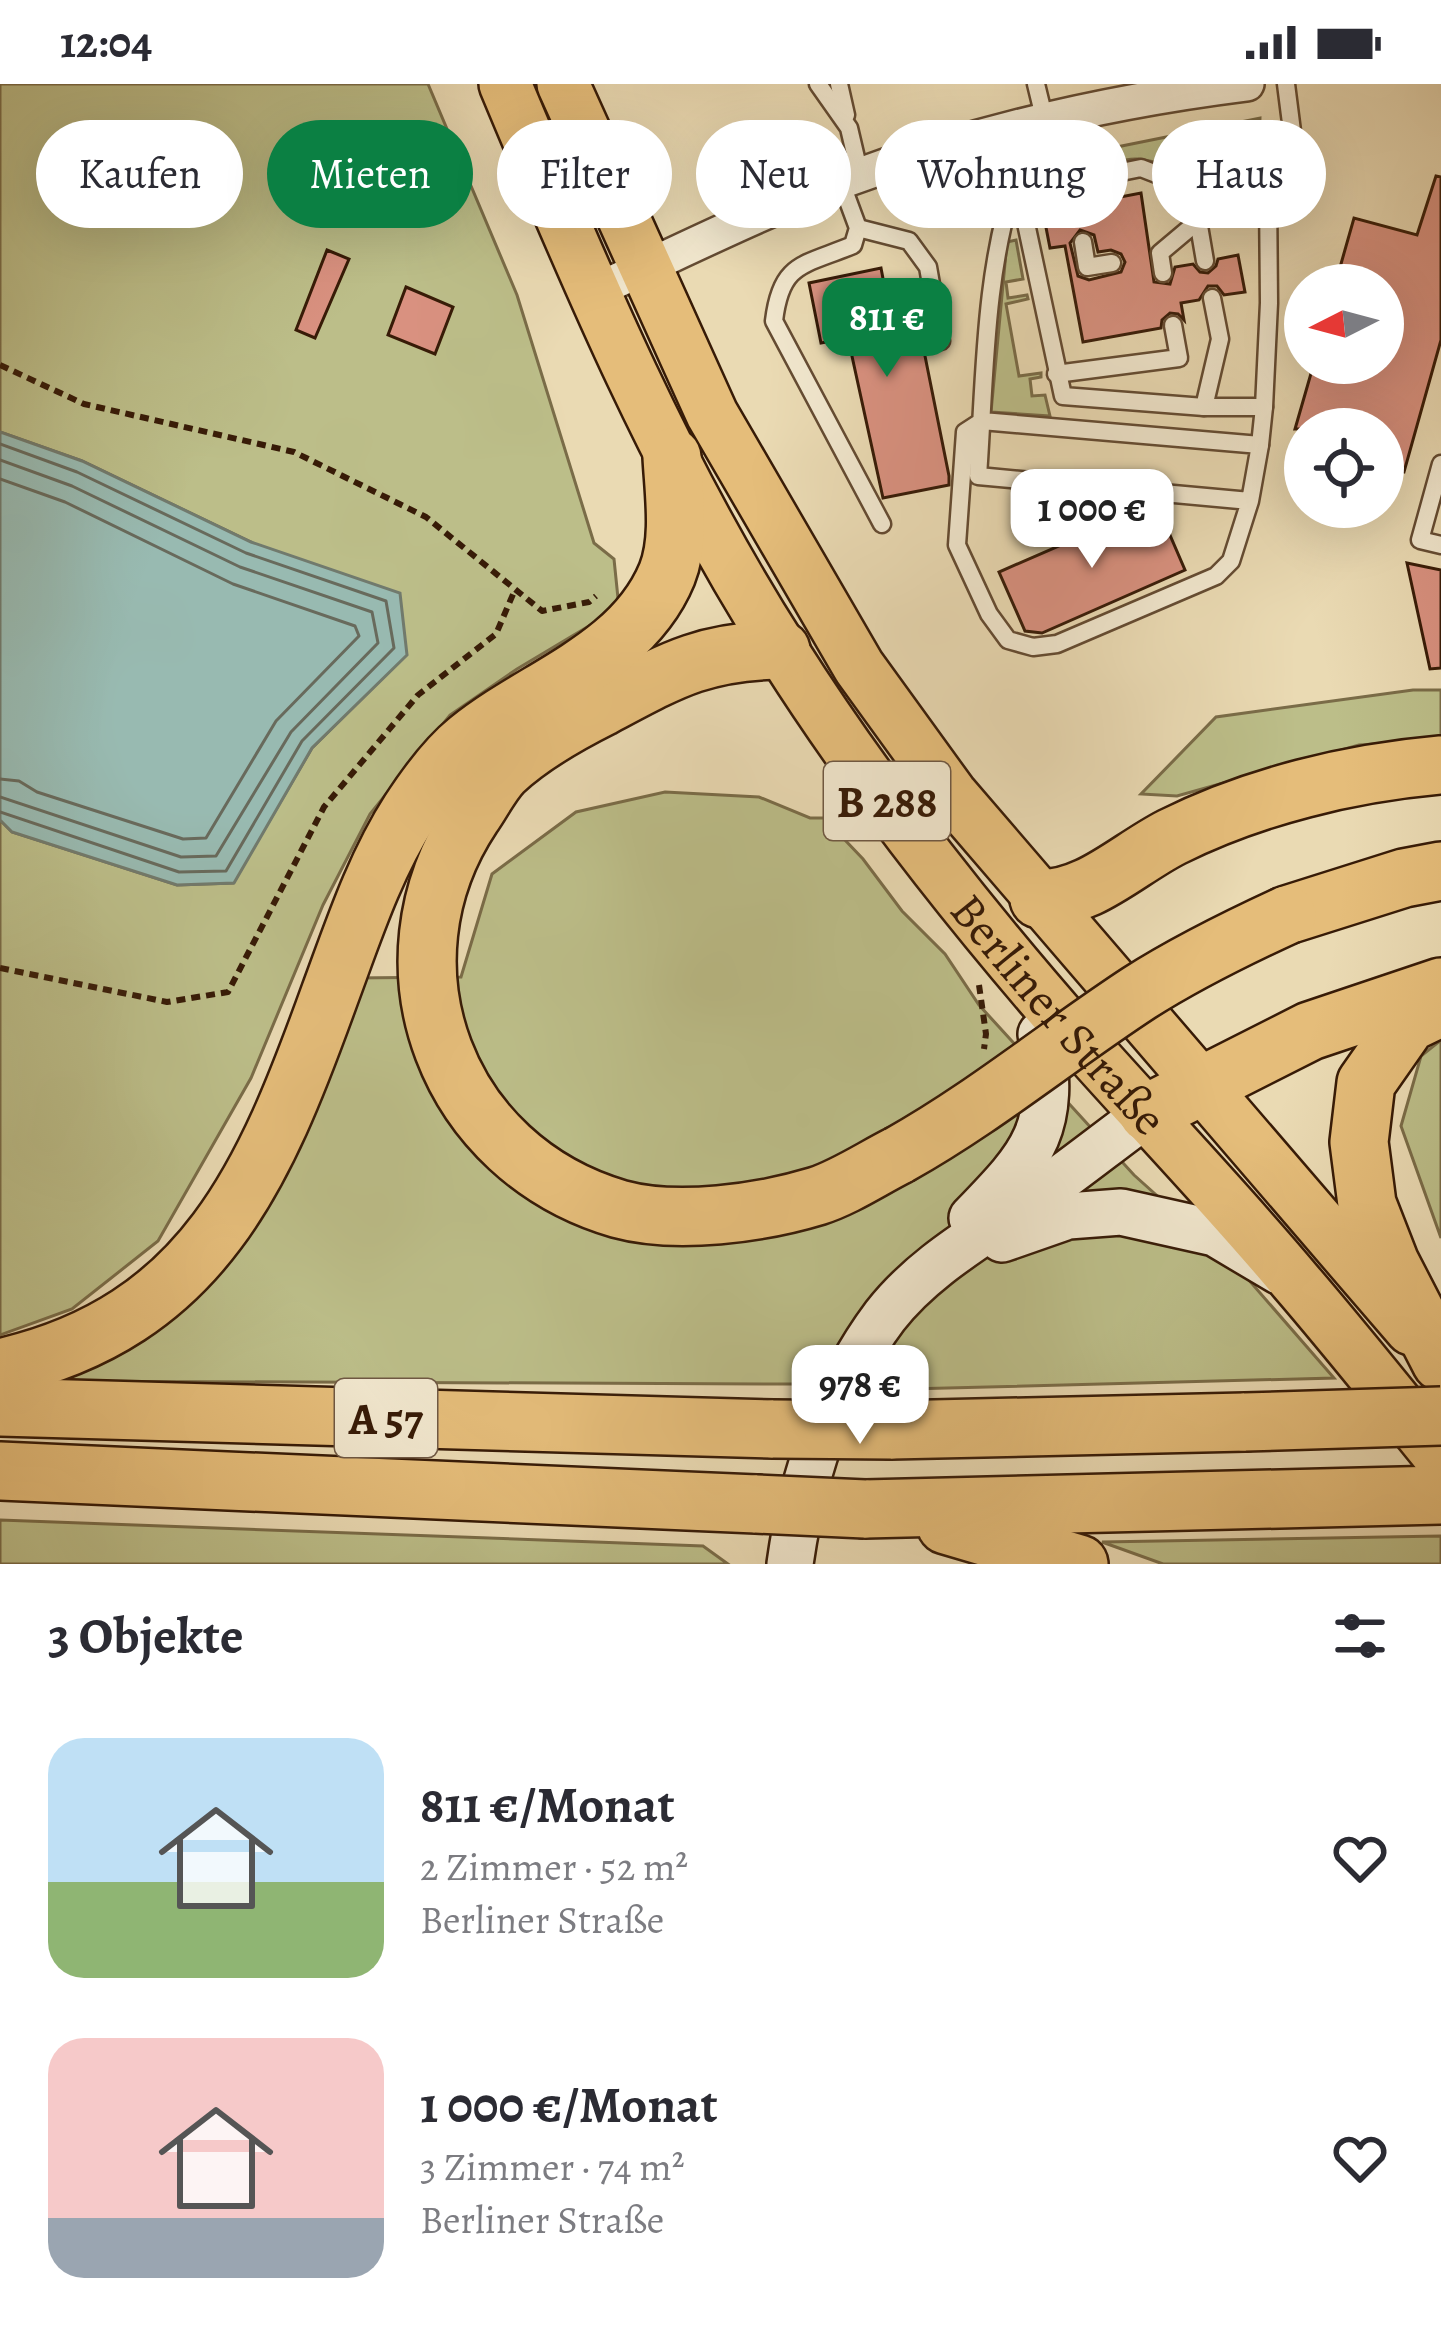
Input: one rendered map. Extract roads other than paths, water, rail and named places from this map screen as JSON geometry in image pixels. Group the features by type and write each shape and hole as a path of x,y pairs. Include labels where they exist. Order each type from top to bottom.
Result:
{"highway":[{"path":"0,1368 46,1358 108,1331 173,1283 216,1237 259,1170 365,898 410,811 464,744 610,650 647,607 668,572 675,527 672,457"},
{"path":"781,650 730,650 675,668 564,726 501,772 451,848 428,921 426,991 448,1065 492,1133 549,1180 621,1210 689,1216 749,1211 821,1195 939,1132 1140,992 1218,947 1287,915 1403,878 1441,871"},
{"path":"1039,899 1064,899 1084,891 1171,838 1246,806 1330,782 1441,765"},
{"path":"1148,1113 1310,1030 1441,987"},
{"path":"1441,1007 1408,1023 1366,1082 1359,1142 1367,1204 1390,1263 1441,1363"},
{"name":"A 57","path":"0,1407 891,1430 1441,1416"},
{"name":"A 57","path":"0,1471 880,1510 1441,1495"},
{"path":"880,1510 1079,1564"}],"main road":[{"name":"Berliner Straße","path":"505,84 594,292 672,457 781,650 899,818 1013,959 1297,1282 1441,1457"},
{"name":"Berliner Straße","path":"562,84 712,414 859,667 951,794 1441,1363"},
{"path":"943,1260 956,1234 1034,1147 1047,1101 1042,1038 1030,993 1013,959"},
{"path":"790,1564 805,1482 818,1442 849,1376 886,1316 943,1260 1148,1113"},
{"path":"943,1260 1068,1216 1120,1212 1215,1233 1297,1282"}],"street":[{"path":"1050,120 1180,92 1247,84"},
{"path":"594,292 736,228"}],"lane":[{"path":"818,84 843,120"},
{"path":"839,84 847,120"},
{"path":"1036,84 1045,120"},
{"path":"1286,84 1291,120"},
{"path":"851,185 857,228 853,245 793,271 778,290 774,321 882,524"},
{"path":"857,228 909,241 928,268 941,341"},
{"path":"1000,228 978,476 1250,501"},
{"path":"1026,228 1063,397 1264,407"},
{"path":"1139,257 1160,253 1189,228"},
{"path":"1199,228 1205,261"},
{"path":"1260,445 982,421 965,432 957,545 989,614 1008,640 1033,647 1058,644 1216,576 1231,561 1250,501 1260,445 1268,228"},
{"path":"1083,242 1087,267 1112,262"},
{"path":"1160,253 1163,273"},
{"path":"1204,407 1220,340 1212,298"},
{"path":"1056,374 1179,358 1173,326"},
{"path":"1441,464 1420,540 1441,545"}],"water":[{"path":"0,432 82,461 251,542 400,593 407,655 312,748 234,883 177,885 12,832 0,820"}]}
